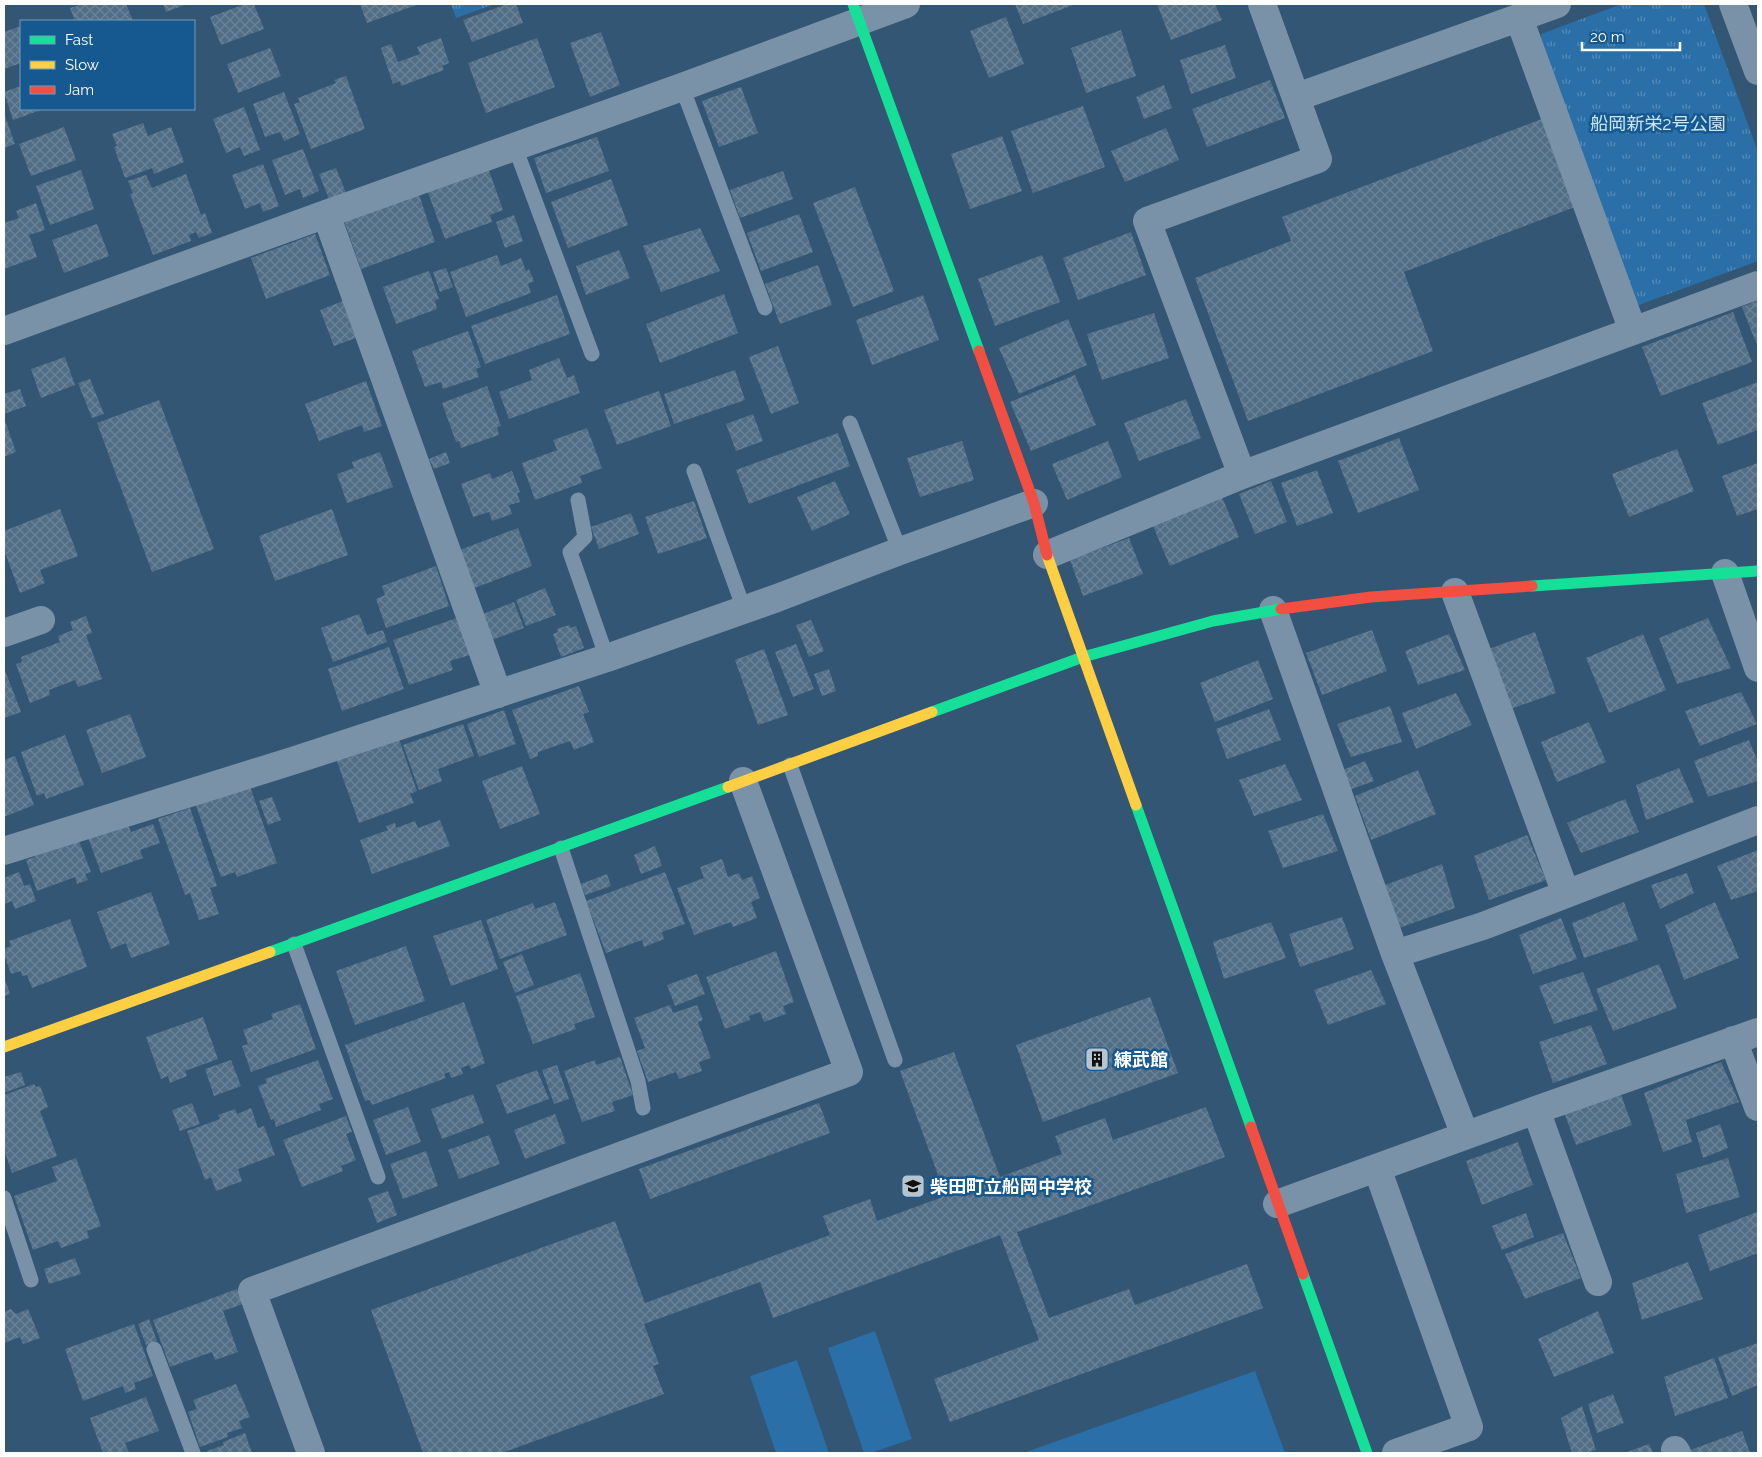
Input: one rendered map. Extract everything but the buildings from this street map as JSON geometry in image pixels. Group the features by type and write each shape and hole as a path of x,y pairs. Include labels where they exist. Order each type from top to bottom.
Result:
{"street":[{"path":"4,331 682,87 856,12 906,4"},
{"path":"1242,475 1147,221 1318,159 1262,4"},
{"path":"1297,97 1557,4"},
{"path":"1734,4 1758,71"},
{"path":"856,12 1034,503 1047,554 1083,657 1367,1453"},
{"path":"1519,18 1632,331"},
{"path":"326,214 498,694"},
{"path":"1047,554 1242,475 1758,285"},
{"path":"4,851 283,764 606,658 1034,503"},
{"path":"4,1047 561,848 1083,657 1213,621 1273,610 1371,597 1758,572"},
{"path":"1725,573 1758,668"},
{"path":"1455,592 1566,894"},
{"path":"1273,610 1395,954 1465,1135"},
{"path":"4,634 41,620"},
{"path":"310,1453 252,1291 848,1072 743,781"},
{"path":"1395,954 1483,926 1758,820"},
{"path":"1277,1204 1465,1135 1758,1032"},
{"path":"1733,1040 1758,1107"},
{"path":"1536,1110 1598,1282"},
{"path":"1377,1168 1469,1427 1396,1453"}],"lane":[{"path":"682,87 765,308"},
{"path":"515,147 592,354"},
{"path":"850,423 900,551"},
{"path":"694,471 744,609"},
{"path":"578,500 585,537 570,552 606,658"},
{"path":"790,765 894,1060"},
{"path":"561,848 638,1081 643,1108"},
{"path":"294,944 378,1177"},
{"path":"4,1198 31,1280"},
{"path":"154,1349 194,1453"}],"green space":[{"path":"451,4 495,4 456,18"},
{"name":"船岡新栄2号公園","path":"1622,4 1704,4 1758,152 1758,261 1636,306 1541,49 1541,34"},
{"path":"875,1331 912,1439 870,1453 864,1453 828,1348"},
{"path":"797,1360 829,1453 776,1453 750,1376"},
{"path":"1255,1371 1285,1453 1023,1453"}],"traffic: fast":[{"path":"853,4 979,351"},
{"path":"1532,586 1758,571"},
{"path":"932,712 1083,657 1213,621 1281,609"},
{"path":"270,952 728,787"},
{"path":"1136,805 1251,1127"},
{"path":"1303,1274 1367,1453"}],"traffic: slow":[{"path":"1047,555 1136,805"},
{"path":"728,787 932,712"},
{"path":"4,1047 270,952"}],"traffic: jam":[{"path":"979,351 1034,503 1047,555"},
{"path":"1281,609 1371,597 1532,586"},
{"path":"1251,1127 1303,1274"}],"place":[{"name":"練武館","path":"1097,1059"},
{"name":"柴田町立船岡中学校","path":"913,1186"}]}
